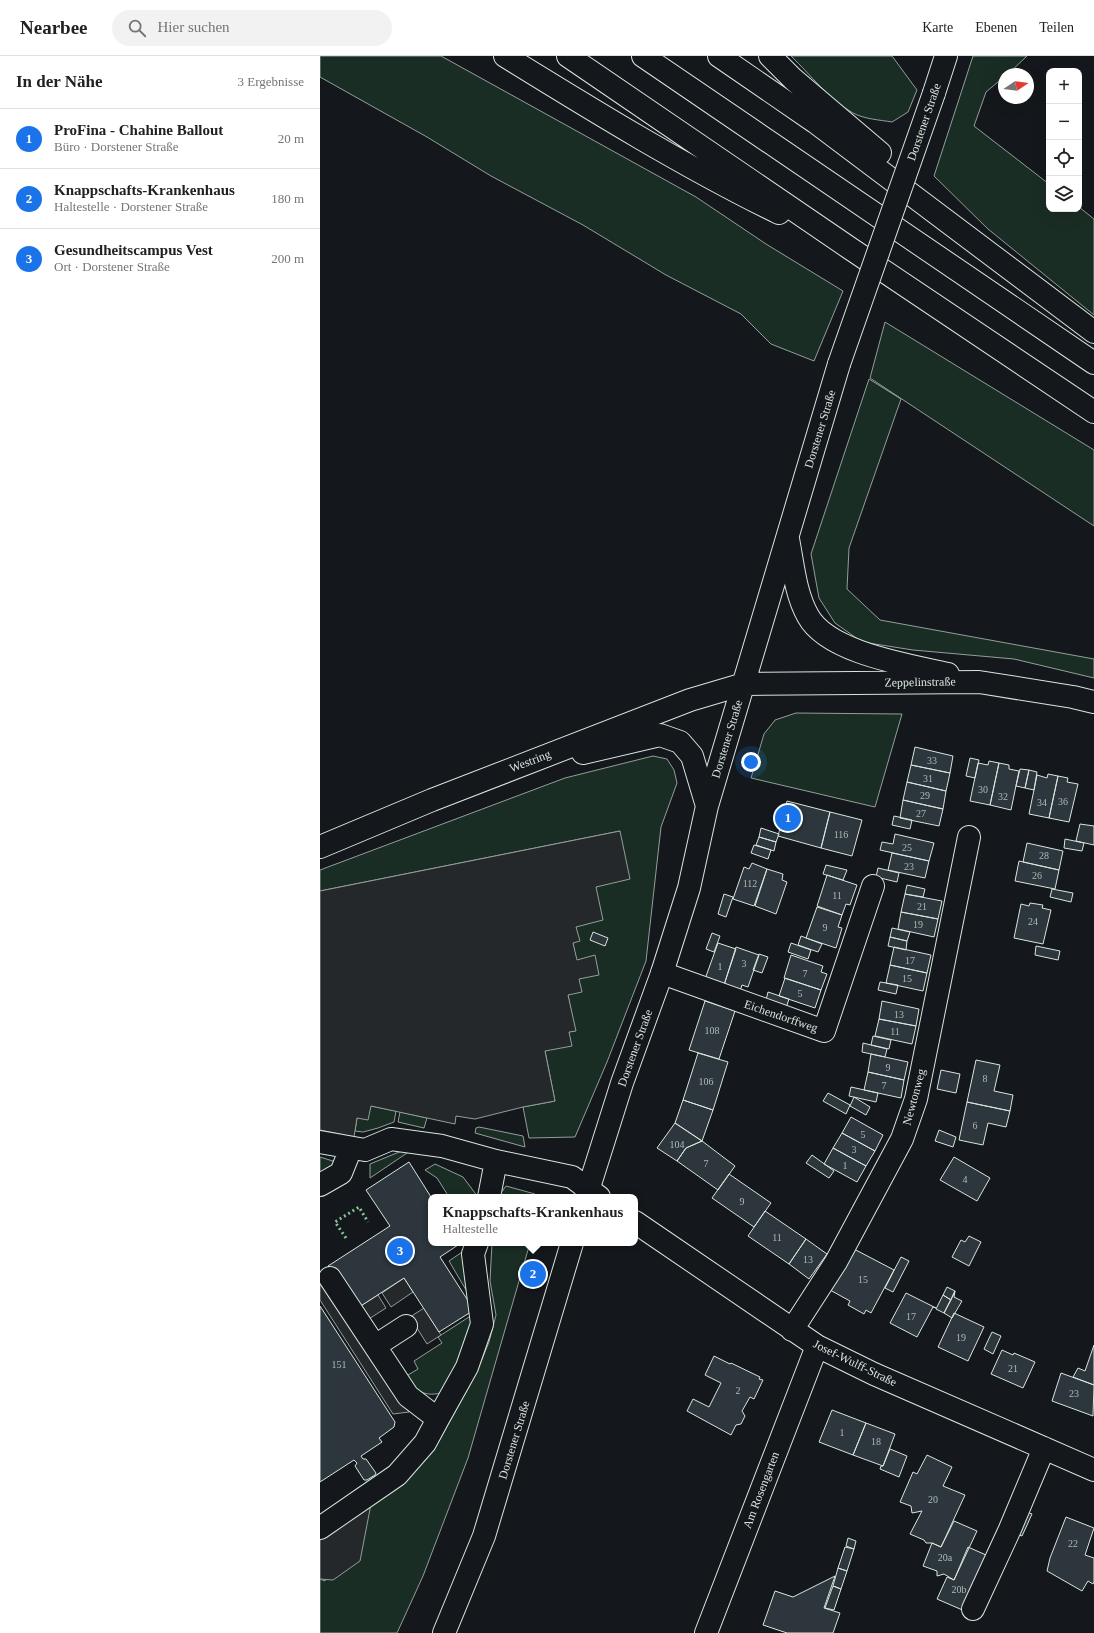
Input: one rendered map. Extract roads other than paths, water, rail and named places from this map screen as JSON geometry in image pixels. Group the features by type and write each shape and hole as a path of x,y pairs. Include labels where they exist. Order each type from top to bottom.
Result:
{"main road":[{"path":"505,56 570,96 742,195 849,248"},
{"path":"568,56 849,248 1094,412"},
{"path":"643,56 1094,363"},
{"path":"719,56 815,122 1094,332"},
{"path":"770,56 792,79 946,208 975,243"},
{"name":"Dorstener Straße","path":"591,1194 622,1083 662,973 689,888 707,806 839,364 946,56"},
{"path":"788,536 800,598 808,617 818,629 834,641 866,654 979,682"},
{"name":"Zeppelinstraße","path":"744,684 979,682 1074,697 1094,702"},
{"name":"Westring","path":"320,847 505,771 690,700 744,684"},
{"name":"Dorstener Straße","path":"505,771 660,735 680,742 692,756 707,806"},
{"name":"Newtonweg","path":"792,1330 836,1262 902,1139 914,1106 969,837"},
{"name":"Eichendorffweg","path":"662,973 824,1031 873,886"},
{"path":"320,1142 365,1150 391,1139 442,1146 496,1161 572,1177 591,1194"},
{"path":"320,1185 341,1173 351,1148"},
{"path":"490,1194 496,1161"},
{"name":"Josef-Wulff-Straße","path":"638,1224 817,1346 874,1374 1094,1470"},
{"path":"320,1528 397,1475 425,1442 467,1367 482,1324 473,1254 476,1246"},
{"name":"Dorstener Straße","path":"444,1633 484,1536 571,1246"},
{"path":"330,1278 408,1396 438,1419"},
{"path":"375,1346 406,1326"},
{"name":"Am Rosengarten","path":"706,1633 817,1346"},
{"path":"973,1609 1010,1529 1044,1448"}],"place":[{"name":"ProFina - Chahine Ballout","path":"788,818"},
{"name":"Gesundheitscampus Vest","path":"400,1251"},
{"name":"Knappschafts-Krankenhaus","path":"533,1274"}]}
